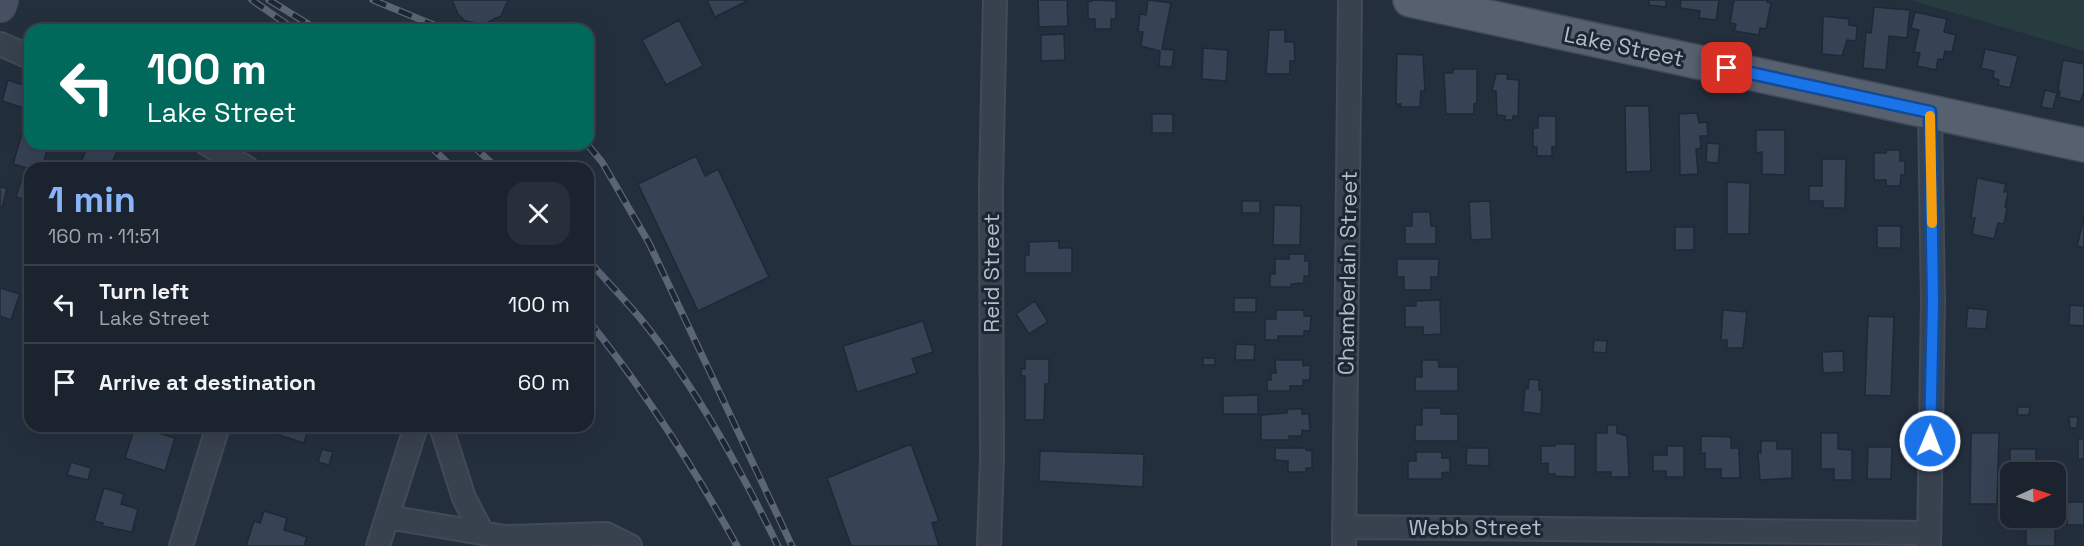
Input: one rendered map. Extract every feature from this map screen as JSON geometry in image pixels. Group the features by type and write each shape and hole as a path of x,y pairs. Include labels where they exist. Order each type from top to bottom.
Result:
{"main road":[{"path":"0,6 2,0"},
{"name":"Lake Street","path":"1410,0 2084,145"}],"street":[{"name":"Reid Street","path":"989,546 992,459 991,188 995,0"},
{"name":"Chamberlain Street","path":"1344,536 1350,0"},
{"path":"0,44 24,54"},
{"path":"1929,539 1933,302 1930,112"},
{"path":"217,150 238,162"},
{"path":"181,546 216,432"},
{"path":"378,546 414,432"},
{"path":"443,432 465,498 482,532"},
{"path":"388,518 518,538 606,534 630,546"},
{"name":"Webb Street","path":"1344,536 1929,539"}],"green space":[{"path":"1910,0 2084,0 2084,51"}],"building":[{"path":"452,0 508,0 501,16 484,24 465,21 458,14"},
{"path":"707,0 749,0 715,17"},
{"path":"1038,0 1067,0 1068,26 1039,27"},
{"path":"1148,0 1171,3 1162,49 1174,50 1172,67 1159,66 1160,51 1141,46 1143,32 1138,32 1140,14 1146,15"},
{"path":"1649,0 1666,0 1666,7 1649,5"},
{"path":"1681,0 1719,0 1716,20 1699,18 1700,11 1680,8"},
{"path":"1734,0 1767,0 1771,3 1766,29 1760,28 1759,35 1734,31 1736,24 1730,23"},
{"path":"1116,1 1116,19 1111,19 1111,29 1095,29 1095,19 1088,19 1088,2"},
{"path":"1874,7 1910,10 1907,38 1889,36 1886,70 1863,68 1866,32 1871,33"},
{"path":"1915,12 1947,19 1944,32 1956,35 1952,52 1945,51 1943,60 1938,59 1936,70 1917,66 1920,53 1914,52 1919,30 1911,28"},
{"path":"1823,16 1849,19 1849,25 1857,26 1856,41 1847,40 1842,56 1822,54"},
{"path":"679,20 703,66 666,85 642,40"},
{"path":"1269,30 1285,30 1285,42 1294,42 1295,61 1290,61 1290,74 1266,74"},
{"path":"1064,34 1065,60 1041,61 1041,35"},
{"path":"1203,48 1228,50 1226,81 1202,79"},
{"path":"1985,49 2018,56 2010,88 1998,85 1999,80 1993,78 1994,71 1981,68"},
{"path":"1397,54 1423,55 1425,91 1421,91 1420,107 1400,107 1401,104 1396,104"},
{"path":"2063,60 2084,64 2084,92 2080,102 2059,97"},
{"path":"1453,69 1477,69 1477,103 1474,104 1474,114 1446,114 1444,73 1453,73"},
{"path":"1496,74 1508,74 1507,79 1519,80 1518,116 1513,116 1513,120 1505,120 1505,116 1497,115 1496,91 1492,91"},
{"path":"8,80 24,85 24,108 2,101"},
{"path":"2045,90 2057,93 2053,109 2041,107"},
{"path":"1625,106 1649,106 1651,171 1626,172"},
{"path":"1697,113 1699,123 1707,122 1708,136 1700,136 1701,148 1696,149 1698,174 1680,175 1679,114"},
{"path":"1152,114 1173,114 1173,133 1152,133"},
{"path":"1538,116 1556,116 1556,147 1552,147 1552,156 1537,156 1537,147 1533,147 1533,128 1538,128"},
{"path":"24,127 24,150 47,150 44,162 24,162 24,167 13,164"},
{"path":"1756,130 1785,130 1785,175 1762,174 1762,152 1756,153"},
{"path":"1707,143 1720,144 1718,163 1706,162"},
{"path":"86,150 118,150 112,162 81,162"},
{"path":"1886,150 1900,150 1900,161 1905,161 1905,175 1901,175 1900,186 1886,186 1886,180 1874,180 1874,153 1886,153"},
{"path":"696,156 705,176 718,169 769,277 698,311 638,184"},
{"path":"1822,159 1846,159 1845,208 1823,208 1823,201 1809,201 1809,186 1822,186"},
{"path":"1977,178 2006,184 2004,192 2008,192 2004,224 1998,223 1994,239 1972,234 1975,218 1971,218"},
{"path":"21,181 24,182 24,199 16,197"},
{"path":"1727,182 1750,183 1749,234 1727,234"},
{"path":"0,186 7,189 2,208 0,207"},
{"path":"1242,201 1260,201 1260,213 1242,213"},
{"path":"1490,201 1492,239 1471,240 1469,202"},
{"path":"1274,205 1301,206 1300,245 1273,245"},
{"path":"1412,212 1430,212 1431,226 1436,226 1436,244 1405,244 1405,226 1412,226"},
{"path":"2084,217 2084,248 2077,246"},
{"path":"1877,226 1901,226 1901,248 1877,248"},
{"path":"1675,227 1694,227 1694,250 1675,250"},
{"path":"1059,241 1059,248 1072,248 1072,273 1025,273 1025,256 1029,255 1029,242"},
{"path":"1289,254 1305,254 1305,261 1309,261 1309,276 1304,276 1304,283 1291,284 1291,287 1270,287 1270,274 1275,274 1275,259 1289,259"},
{"path":"1397,259 1439,259 1438,277 1431,277 1431,290 1404,290 1404,277 1397,277"},
{"path":"0,288 20,294 11,320 0,316"},
{"path":"1234,298 1256,298 1256,312 1234,312"},
{"path":"1440,300 1441,334 1423,335 1423,327 1405,327 1405,306 1416,306 1416,301"},
{"path":"1035,301 1048,322 1029,334 1016,314"},
{"path":"2070,305 2084,306 2084,326 2069,325"},
{"path":"1968,308 1988,310 1986,329 1966,328"},
{"path":"1276,310 1304,310 1304,316 1311,316 1310,331 1304,331 1304,336 1278,336 1278,340 1265,340 1265,319 1276,319"},
{"path":"1723,310 1747,312 1743,348 1727,348 1727,340 1721,340"},
{"path":"1868,316 1894,317 1891,396 1865,395"},
{"path":"923,321 933,352 912,359 917,373 857,392 843,346"},
{"path":"1594,340 1607,341 1606,353 1593,352"},
{"path":"1236,344 1255,345 1254,360 1235,360"},
{"path":"1843,351 1844,372 1823,373 1822,352"},
{"path":"1203,358 1215,358 1215,365 1203,365"},
{"path":"1025,359 1049,359 1049,384 1045,384 1044,420 1025,420 1025,376 1021,376 1021,369 1025,369"},
{"path":"1275,360 1303,360 1303,366 1310,365 1310,380 1303,380 1303,386 1290,386 1290,391 1267,391 1267,380 1271,380 1271,373 1276,373"},
{"path":"1422,360 1438,360 1439,367 1458,367 1458,391 1415,391 1415,377 1422,377"},
{"path":"1529,379 1539,380 1539,390 1542,390 1541,414 1523,412 1525,388 1528,389"},
{"path":"1258,395 1258,414 1223,414 1223,396"},
{"path":"2018,407 2030,407 2029,415 2017,415"},
{"path":"1422,408 1441,408 1441,414 1458,414 1458,441 1415,441 1415,425 1422,425"},
{"path":"1288,409 1302,409 1302,414 1309,414 1310,431 1302,430 1302,436 1289,436 1289,440 1261,440 1261,415 1287,413"},
{"path":"2069,417 2078,417 2077,428 2070,428"},
{"path":"1607,425 1617,425 1617,433 1627,436 1629,477 1611,477 1611,472 1596,472 1596,433 1607,433"},
{"path":"133,432 155,432 175,438 165,471 125,458"},
{"path":"269,432 307,432 304,443"},
{"path":"1821,433 1838,433 1838,449 1852,450 1852,480 1834,480 1834,469 1821,469"},
{"path":"1971,433 1999,433 1997,504 1970,504"},
{"path":"1701,436 1731,437 1731,448 1739,448 1740,478 1721,478 1721,469 1705,469 1705,453 1701,454"},
{"path":"2078,439 2084,439 2084,459 2078,459"},
{"path":"1761,441 1777,441 1777,449 1792,449 1792,478 1760,480 1758,453 1761,453"},
{"path":"911,444 939,521 932,523 939,546 851,546 827,478"},
{"path":"1555,444 1575,444 1575,477 1548,474 1548,463 1541,464 1541,446 1555,446"},
{"path":"1667,446 1684,446 1684,477 1666,477 1666,471 1653,471 1653,455 1667,455"},
{"path":"1868,447 1892,447 1891,479 1867,479"},
{"path":"1275,448 1306,448 1312,451 1312,468 1306,468 1306,472 1288,472 1288,461 1275,460"},
{"path":"1467,448 1489,448 1489,466 1466,465"},
{"path":"322,449 333,452 329,465 318,462"},
{"path":"2010,449 2036,449 2036,462 2010,462"},
{"path":"1040,451 1144,454 1143,487 1039,481"},
{"path":"1416,452 1442,452 1442,458 1450,458 1450,472 1442,473 1442,479 1408,479 1408,461 1416,461"},
{"path":"71,462 91,468 88,480 67,475"},
{"path":"104,488 124,494 121,504 138,509 132,532 102,526 103,523 94,521"},
{"path":"2067,502 2084,502 2084,525 2067,525"},
{"path":"264,511 287,518 284,530 307,537 304,546 246,546 254,521 260,523"},
{"path":"2026,528 2055,528 2055,546 2026,546"}],"railway":[{"path":"252,0 286,24"},
{"path":"269,0 308,24"},
{"path":"373,0 431,24"},
{"path":"434,150 447,162"},
{"path":"478,150 490,162"},
{"path":"592,150 602,162 649,243 792,546"},
{"path":"594,267 640,318 680,372 732,457 778,546"},
{"path":"594,328 667,430 737,546"}],"slow traffic":[{"path":"1930,116 1932,223"}],"route":[{"path":"1727,68 1930,112 1933,302 1930,441"}]}
